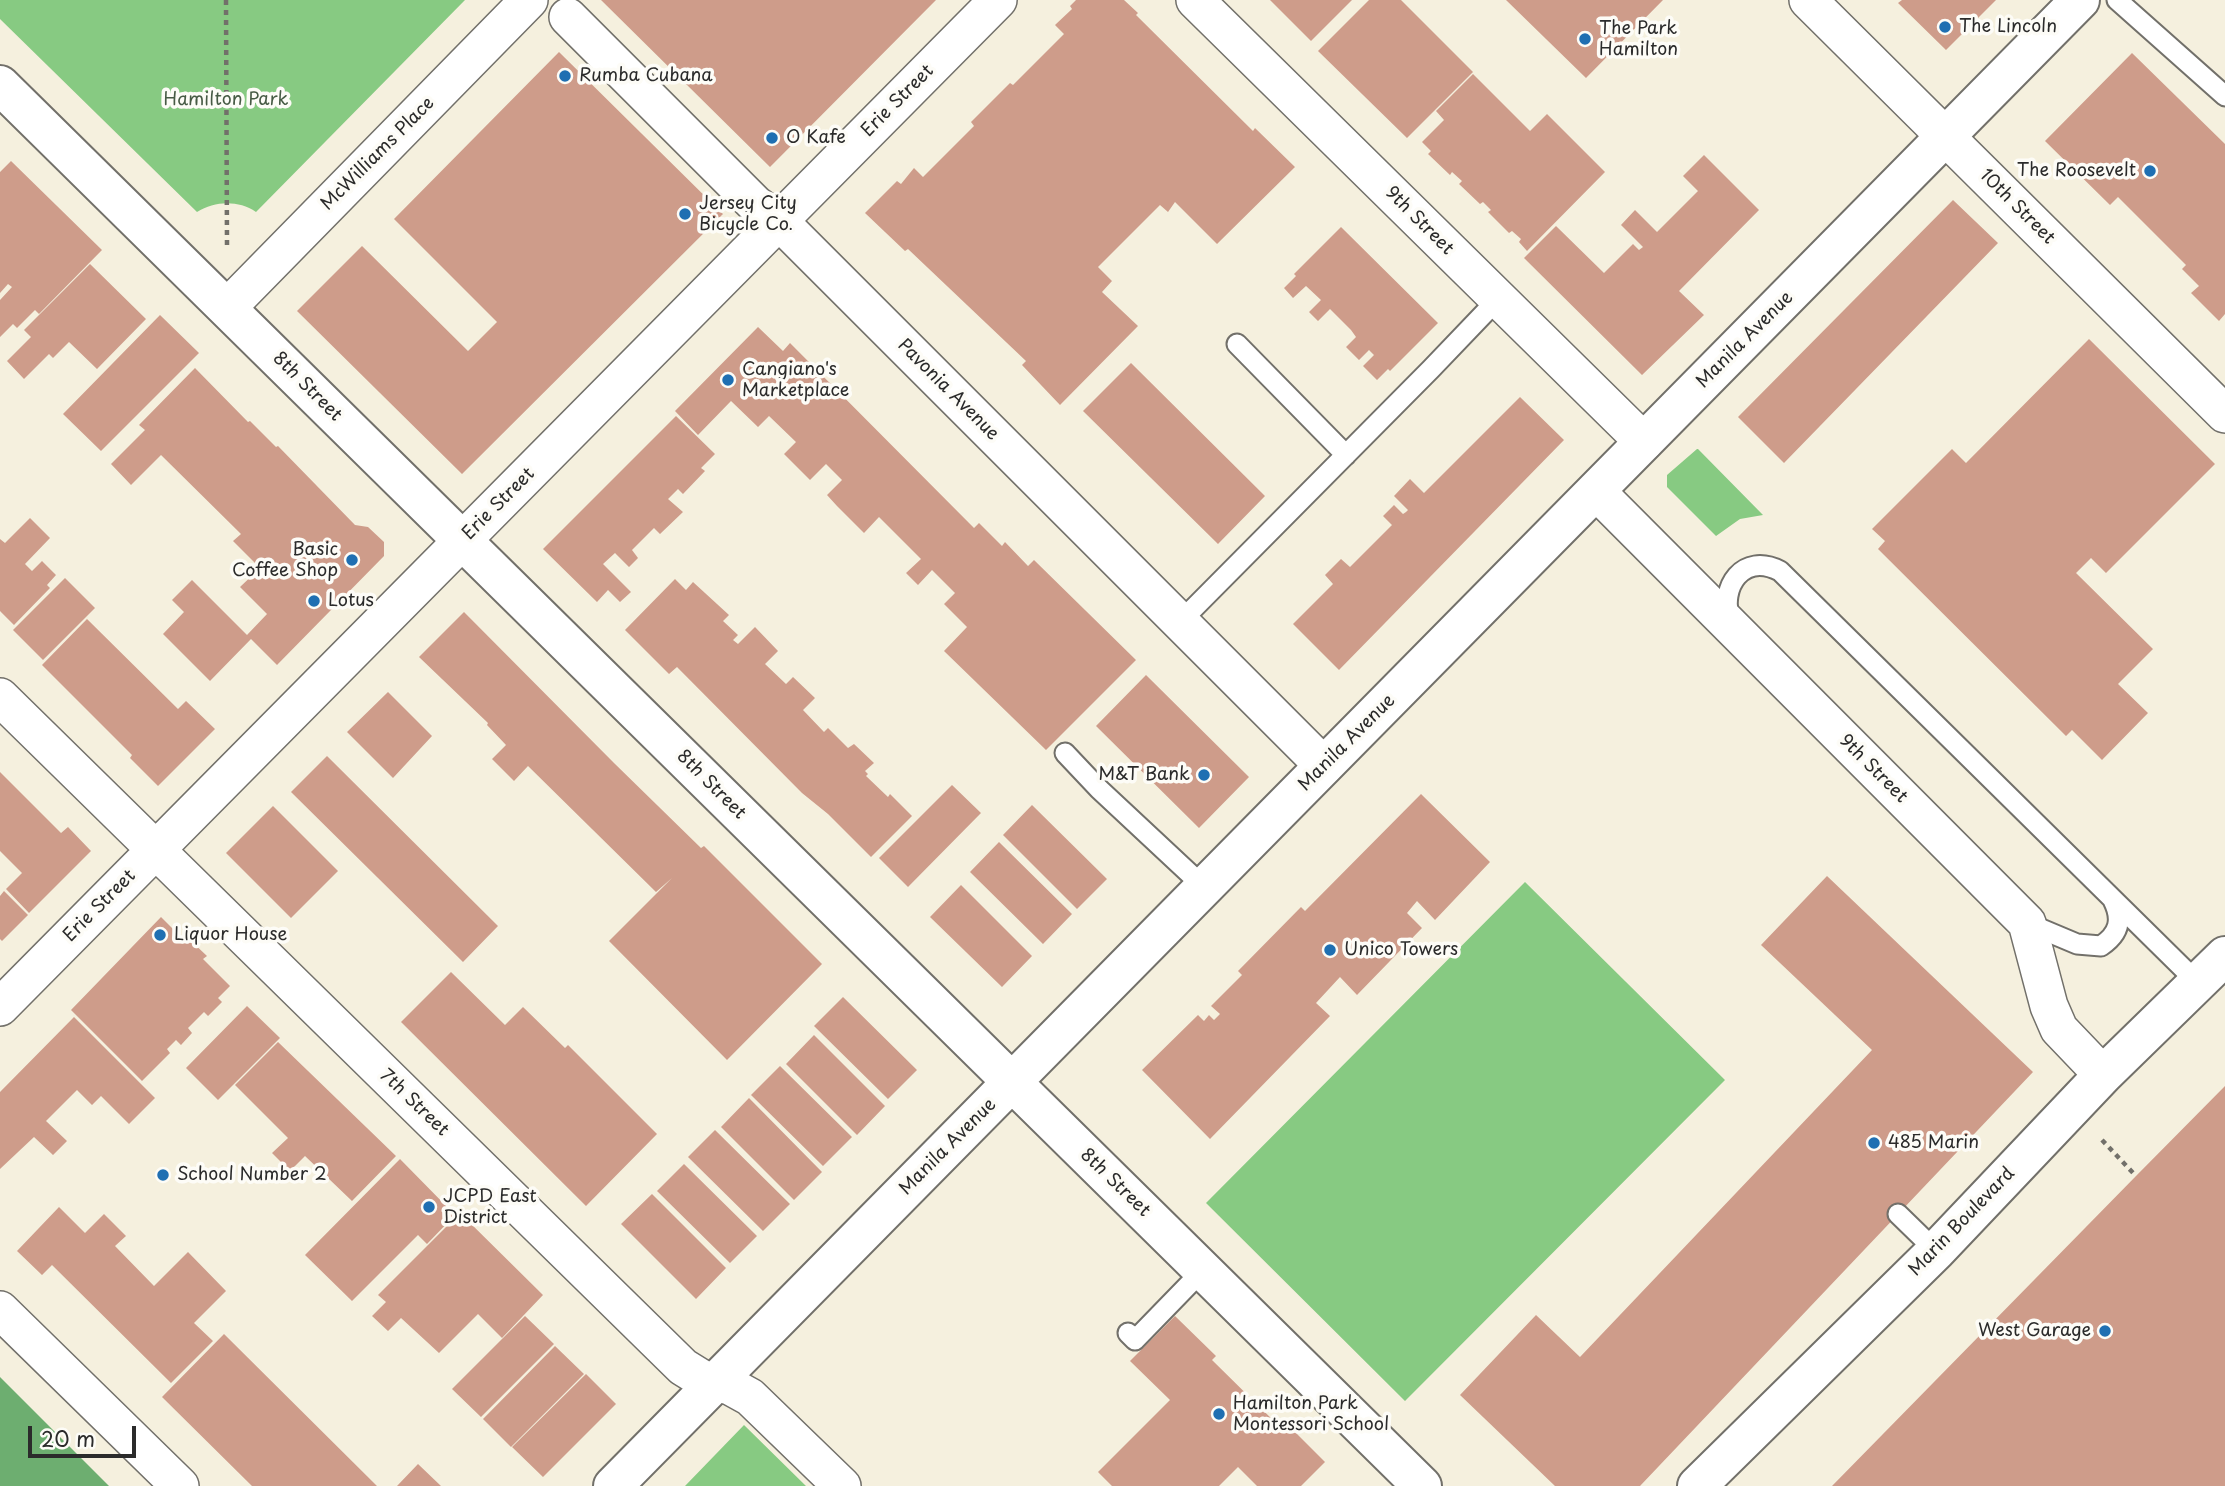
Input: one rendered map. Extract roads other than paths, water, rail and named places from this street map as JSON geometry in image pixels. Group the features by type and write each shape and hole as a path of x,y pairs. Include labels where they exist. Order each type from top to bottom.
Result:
{"street":[{"name":"McWilliams Place","path":"227,308 529,0"},
{"name":"Erie Street","path":"0,1007 998,0"},
{"name":"9th Street","path":"1195,0 1644,442"},
{"name":"10th Street","path":"1808,0 2225,414"},
{"name":"Manila Avenue","path":"613,1486 2080,0"},
{"name":"Pavonia Avenue","path":"568,17 755,204 779,221 1324,766"},
{"name":"8th Street","path":"0,85 1423,1486"},
{"name":"9th Street","path":"1596,491 2027,923"},
{"name":"7th Street","path":"0,697 682,1367 704,1380 740,1390 750,1397 842,1486"},
{"path":"2027,923 2049,1006 2059,1029 2103,1075"},
{"name":"Marin Boulevard","path":"1696,1486 1936,1251 2103,1075 2225,956"},
{"path":"0,1310 180,1486"}],"lane":[{"path":"2118,0 2225,96"},
{"path":"1180,622 1498,299"},
{"path":"1237,344 1346,455"},
{"path":"1736,632 1727,610 1729,587 1751,567 1771,566 1780,571 2198,983"},
{"path":"1065,753 1099,789 1204,887"},
{"path":"2027,923 2077,943 2101,946 2110,940 2120,920 2112,899"},
{"path":"1898,1214 1936,1251"},
{"path":"1128,1333 1135,1340 1204,1269"}],"place":[{"name":"The Lincoln","path":"1945,27"},
{"name":"The Park Hamilton","path":"1585,39"},
{"name":"Rumba Cubana","path":"565,76"},
{"name":"O Kafe","path":"772,138"},
{"name":"The Roosevelt","path":"2150,171"},
{"name":"Jersey City Bicycle Co.","path":"685,214"},
{"name":"Cangiano's Marketplace","path":"728,380"},
{"name":"Basic Coffee Shop","path":"352,560"},
{"name":"Lotus","path":"314,601"},
{"name":"M&T Bank","path":"1204,775"},
{"name":"Liquor House","path":"160,935"},
{"name":"Unico Towers","path":"1330,950"},
{"name":"485 Marin","path":"1874,1143"},
{"name":"School Number 2","path":"163,1175"},
{"name":"JCPD East District","path":"429,1207"},
{"name":"West Garage","path":"2105,1331"},
{"name":"Hamilton Park Montessori School","path":"1219,1414"}],"park label":[{"name":"Hamilton Park","path":"226,100"}]}
